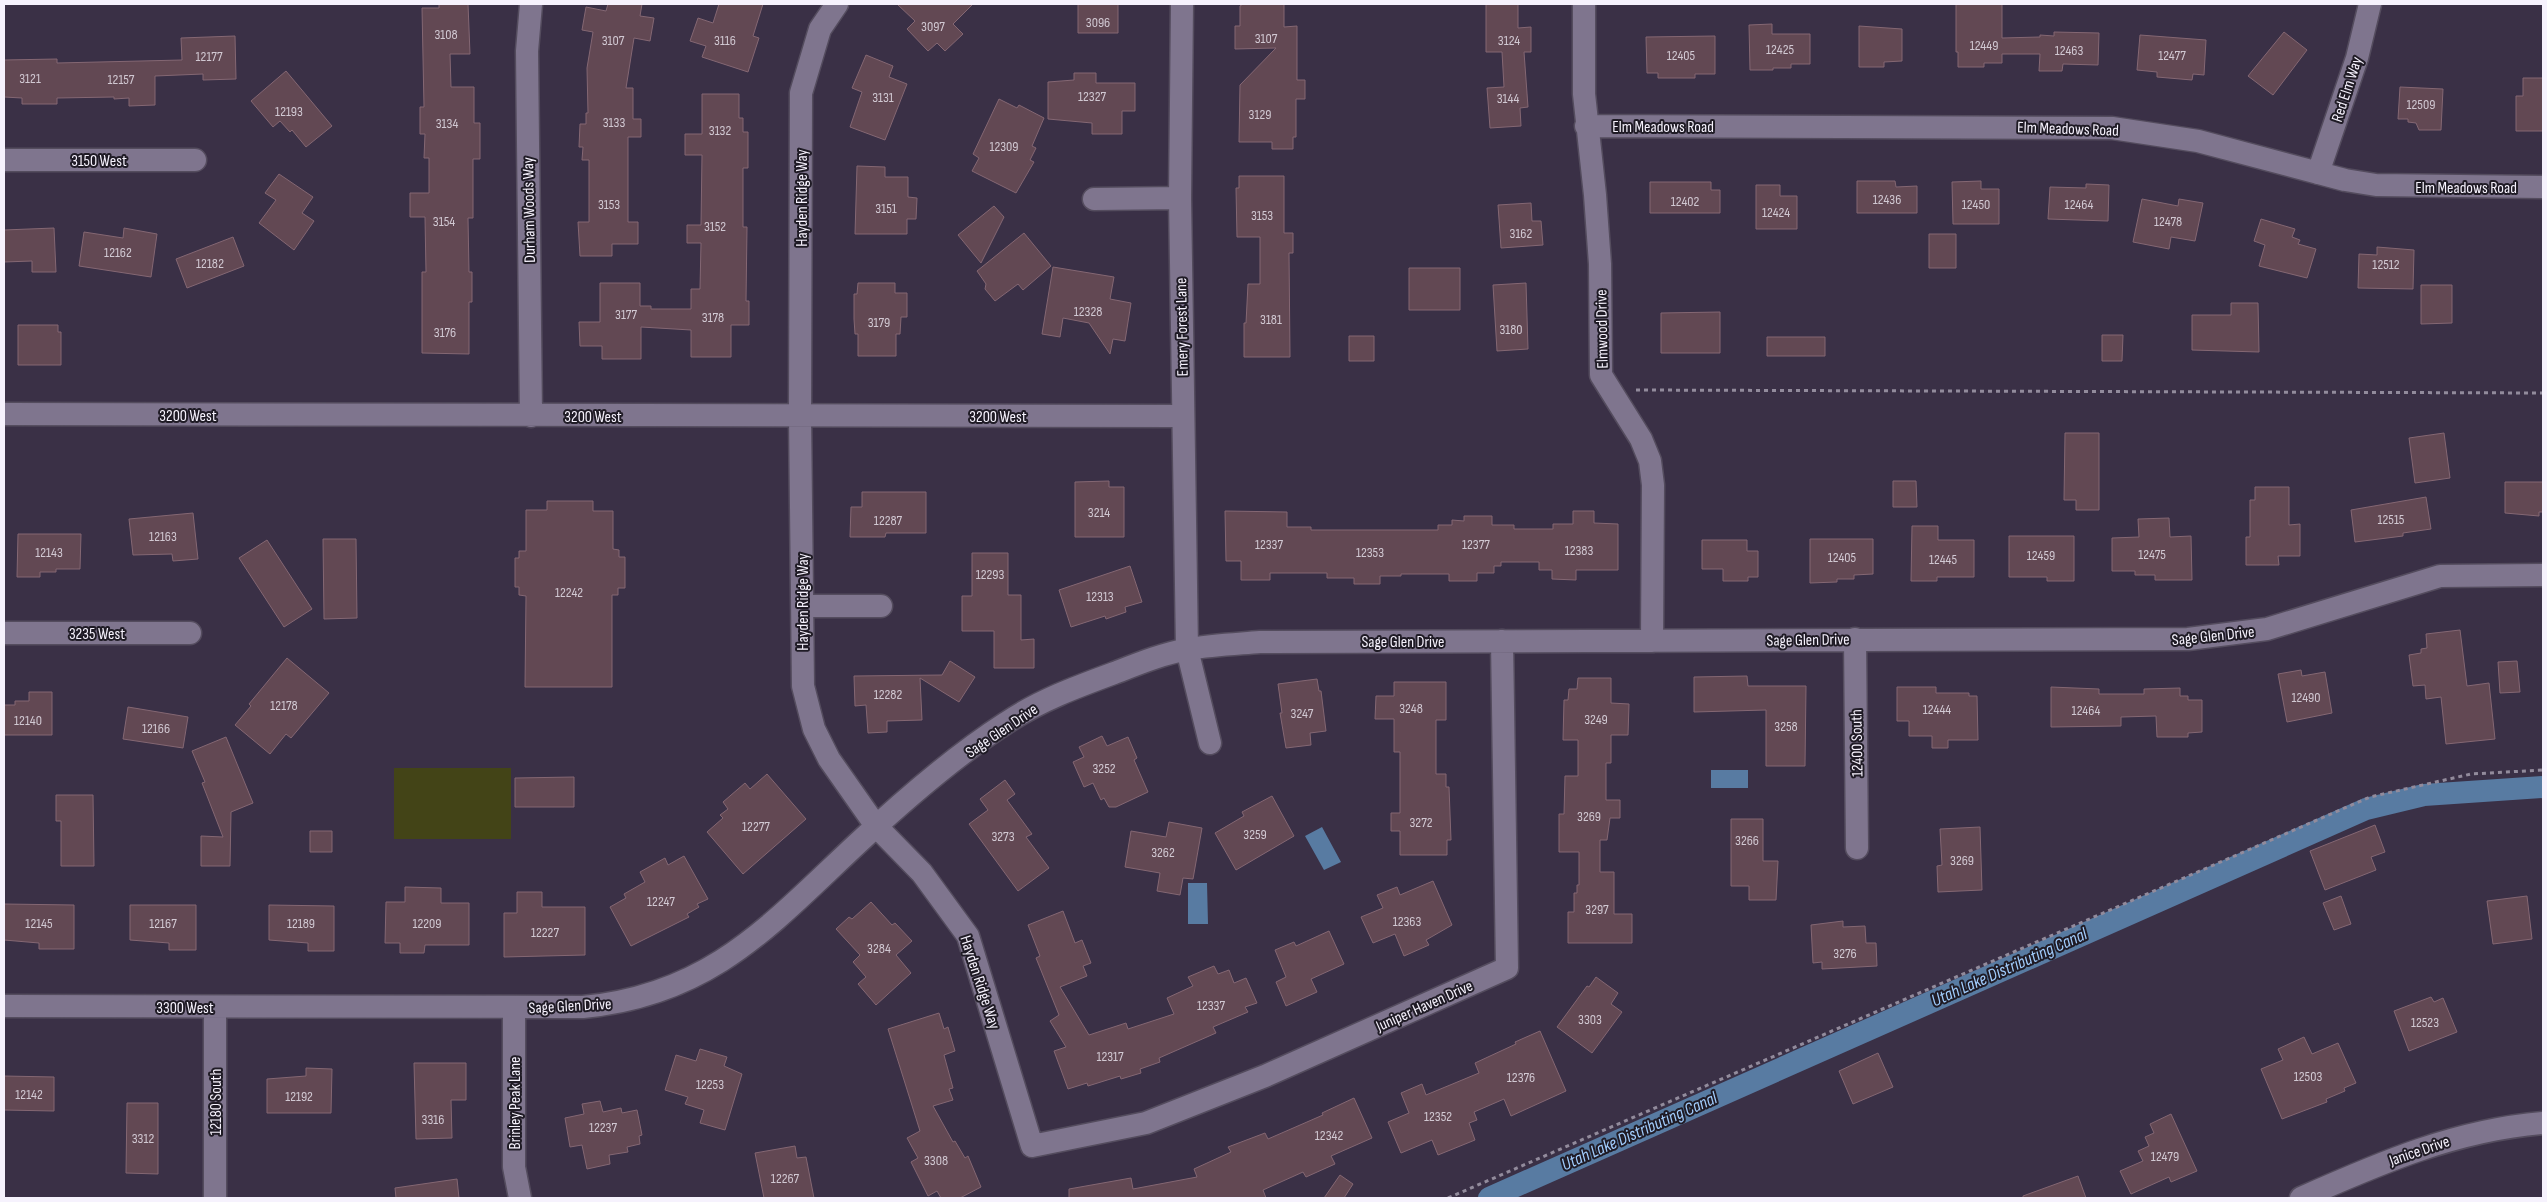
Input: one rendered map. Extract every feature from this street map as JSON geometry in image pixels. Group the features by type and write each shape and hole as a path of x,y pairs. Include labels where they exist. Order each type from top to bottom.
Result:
{"street":[{"name":"Durham Woods Way","path":"531,4 527,51 531,416"},
{"name":"Hayden Ridge Way","path":"837,4 820,29 801,93 800,416 803,686 814,729 829,759 876,826 922,873 968,936 1032,1146"},
{"name":"Emery Forest Lane","path":"1182,4 1180,198 1187,649 1210,743"},
{"name":"Elmwood Drive","path":"1584,4 1584,94 1595,195 1599,254 1601,375 1642,439 1650,462 1653,485 1652,641"},
{"name":"Red Elm Way","path":"2318,173 2357,58 2370,4"},
{"name":"Elm Meadows Road","path":"1586,126 2112,128 2198,141 2318,173 2376,185 2406,187 2543,187"},
{"name":"3150 West","path":"4,160 195,160"},
{"path":"1094,199 1180,198"},
{"name":"3200 West","path":"4,414 1183,416"},
{"name":"Sage Glen Drive","path":"366,1007 583,1008 615,1004 654,994 699,975 762,932 876,826 928,781 1006,723 1059,693 1146,661 1187,649 1260,642 1652,641 1855,638 2188,639 2267,629 2440,576 2543,575"},
{"path":"803,606 881,606"},
{"name":"3235 West","path":"4,633 190,633"},
{"name":"12400 South","path":"1855,638 1857,848"},
{"name":"Juniper Haven Drive","path":"1032,1146 1146,1123 1265,1076 1507,968 1502,641"},
{"name":"3300 West","path":"4,1006 366,1007"},
{"name":"12180 South","path":"215,1007 215,1198"},
{"name":"Brinley Peak Lane","path":"514,1008 514,1168 520,1198"},
{"name":"Janice Drive","path":"2315,1196 2382,1163 2444,1140 2509,1127 2543,1123"}],"path":[{"path":"1630,390 2543,393"},
{"path":"1448,1198 2370,797 2471,774 2543,770"}],"shaded area":[{"path":"394,768 511,768 511,839 394,839"}],"water":[{"path":"1711,770 1748,770 1748,788 1711,788"},
{"path":"1322,827 1341,862 1324,870 1305,836"},
{"path":"1188,883 1207,883 1208,924 1188,924"}],"building":[{"path":"439,4 468,4 470,54 450,54 451,87 474,87 474,123 480,123 480,159 473,159 473,218 468,218 469,272 472,272 472,302 469,302 469,354 422,353 422,272 426,272 425,217 410,217 410,193 429,193 429,158 424,158 425,134 420,134 420,107 424,107 422,8 439,8"},
{"path":"608,4 642,4 640,16 654,18 650,41 634,38 626,88 633,88 633,119 641,119 641,137 628,137 628,222 638,222 638,244 612,244 612,256 580,256 578,222 589,222 589,160 582,160 583,147 579,147 580,124 586,124 586,113 588,113 587,68 593,32 582,30 586,7 606,11"},
{"path":"719,4 763,4 753,36 759,38 748,72 702,57 706,46 690,41 698,18 713,23"},
{"path":"897,4 973,4 953,24 963,34 945,51 937,43 928,51 907,29 915,21"},
{"path":"1078,4 1118,4 1118,33 1078,33"},
{"path":"1243,4 1284,4 1284,27 1297,26 1297,80 1305,80 1305,99 1296,99 1296,137 1293,137 1293,149 1272,149 1272,142 1239,142 1240,85 1276,48 1235,49 1235,26 1240,26 1240,6"},
{"path":"1486,4 1518,4 1518,28 1531,27 1531,52 1524,52 1528,107 1520,108 1521,126 1490,128 1487,88 1504,87 1502,52 1486,52"},
{"path":"1956,4 2002,4 2002,38 2040,37 2040,35 2054,36 2054,32 2099,33 2098,65 2063,64 2062,71 2039,71 2040,54 2002,54 2002,63 1984,63 1984,67 1958,67 1958,52 1956,52"},
{"path":"1772,24 1772,34 1810,34 1810,64 1791,64 1791,68 1773,68 1773,70 1750,70 1749,25"},
{"path":"1859,26 1902,29 1902,61 1884,62 1884,67 1859,67"},
{"path":"2284,32 2307,50 2273,95 2248,76"},
{"path":"2140,35 2206,40 2204,75 2193,74 2192,80 2157,77 2157,72 2137,70"},
{"path":"235,36 236,79 203,80 203,74 155,76 155,105 129,106 129,98 114,99 114,97 57,98 57,104 22,104 22,98 4,97 4,60 57,59 57,63 182,60 181,38"},
{"path":"1715,36 1715,74 1695,74 1695,78 1658,78 1658,73 1647,73 1646,37"},
{"path":"866,55 893,66 889,77 907,84 885,140 850,127 862,92 852,88"},
{"path":"286,71 332,126 306,147 292,130 290,132 280,121 273,127 251,101"},
{"path":"1074,73 1096,73 1096,83 1135,83 1135,111 1122,111 1122,134 1092,134 1092,123 1048,119 1048,82 1074,80"},
{"path":"2523,78 2543,78 2543,131 2516,131 2516,96 2523,96"},
{"path":"2400,87 2443,89 2441,130 2419,130 2416,123 2408,122 2408,119 2398,119"},
{"path":"702,94 739,94 739,118 743,118 743,132 748,132 748,168 743,168 743,227 747,227 746,301 749,301 749,325 731,325 731,357 691,357 691,330 641,327 641,359 602,359 602,346 580,346 579,322 600,322 600,283 640,283 640,306 651,306 651,309 691,309 691,289 700,289 701,243 687,243 687,225 701,225 702,155 685,155 685,134 702,134"},
{"path":"999,99 1017,108 1019,105 1044,118 1032,146 1036,148 1030,160 1034,162 1016,193 972,171 979,158 973,154"},
{"path":"857,166 885,167 885,177 908,177 908,197 917,198 916,219 907,219 907,234 855,234"},
{"path":"279,174 313,197 302,213 314,221 294,250 259,223 276,200 265,193"},
{"path":"1239,176 1284,176 1284,233 1293,233 1293,253 1289,253 1290,357 1244,357 1244,323 1246,323 1248,284 1260,284 1260,237 1237,237 1236,188 1239,188"},
{"path":"1857,181 1895,181 1896,187 1917,186 1917,213 1857,213"},
{"path":"1981,181 1981,189 1999,189 1999,224 1953,224 1952,182"},
{"path":"1650,182 1711,182 1711,190 1720,190 1720,213 1650,213"},
{"path":"2086,184 2109,185 2108,221 2048,219 2050,187 2086,188"},
{"path":"1756,185 1780,185 1780,196 1797,196 1797,229 1756,229"},
{"path":"2142,199 2178,206 2179,199 2203,203 2195,241 2171,237 2169,249 2133,242"},
{"path":"1531,203 1532,221 1541,221 1543,245 1501,248 1498,205"},
{"path":"994,206 1004,217 981,263 958,235"},
{"path":"2261,219 2295,229 2292,237 2300,240 2298,244 2316,249 2307,278 2259,266 2265,245 2254,241"},
{"path":"54,228 56,272 32,272 32,261 4,262 4,230"},
{"path":"124,228 157,234 151,277 79,266 84,232 123,238"},
{"path":"1024,233 1051,266 1023,290 1018,284 995,301 985,289 986,284 977,271"},
{"path":"1929,234 1956,234 1956,268 1929,268"},
{"path":"233,237 244,266 187,288 176,259"},
{"path":"2377,247 2414,250 2413,289 2358,288 2359,254 2377,255"},
{"path":"1053,267 1114,277 1110,299 1131,303 1125,341 1113,339 1110,354 1089,323 1063,318 1060,337 1042,334"},
{"path":"1409,268 1460,268 1460,310 1409,310"},
{"path":"858,283 895,283 895,293 907,293 907,317 901,317 900,334 896,334 896,356 858,356 858,334 855,334 854,319 854,294 857,294"},
{"path":"1526,283 1528,349 1497,351 1493,285"},
{"path":"2421,285 2452,285 2452,323 2421,324"},
{"path":"2231,303 2258,303 2259,352 2192,350 2192,315 2231,315"},
{"path":"1720,312 1720,353 1661,353 1661,313"},
{"path":"18,325 58,325 58,332 61,332 61,365 18,365"},
{"path":"2102,335 2123,335 2122,361 2102,361"},
{"path":"1349,336 1374,336 1374,361 1349,361"},
{"path":"1767,337 1825,337 1825,356 1767,356"},
{"path":"2065,433 2099,433 2099,510 2076,510 2076,500 2064,500"},
{"path":"2444,433 2450,478 2415,483 2409,438"},
{"path":"1109,481 1109,487 1124,487 1124,537 1075,537 1075,482"},
{"path":"1893,481 1916,481 1917,507 1893,507"},
{"path":"2505,482 2543,482 2543,512 2539,512 2539,516 2505,513"},
{"path":"2255,487 2289,487 2289,525 2300,524 2300,556 2278,556 2279,565 2246,565 2246,537 2250,537 2250,500 2255,500"},
{"path":"862,492 926,492 926,533 886,533 885,537 850,537 851,507 862,507"},
{"path":"2426,497 2431,529 2403,533 2403,536 2355,542 2351,510"},
{"path":"547,501 593,501 593,511 613,511 613,549 619,550 619,557 625,557 625,588 618,588 618,595 612,595 612,687 525,687 526,596 519,595 519,587 515,587 515,558 519,558 519,551 526,551 526,510 547,510"},
{"path":"1225,511 1287,512 1287,527 1311,527 1311,530 1438,530 1438,525 1452,525 1452,520 1464,521 1464,516 1492,516 1492,525 1514,525 1514,529 1553,529 1553,524 1573,524 1573,511 1594,511 1594,523 1618,524 1618,570 1576,570 1576,580 1552,579 1552,570 1539,570 1539,562 1501,562 1501,566 1494,566 1494,573 1477,573 1477,581 1449,581 1449,574 1401,574 1401,576 1380,576 1380,584 1354,584 1354,578 1327,578 1327,573 1270,573 1270,580 1241,580 1241,561 1226,561"},
{"path":"193,513 198,559 173,561 172,554 133,555 129,519"},
{"path":"2169,518 2170,537 2191,536 2192,580 2155,580 2155,575 2135,575 2135,571 2112,571 2112,538 2139,537 2138,519"},
{"path":"1912,526 1938,526 1938,540 1974,540 1974,577 1937,577 1937,581 1911,581"},
{"path":"18,534 81,534 80,569 56,569 56,572 40,572 40,577 17,577"},
{"path":"2009,536 2074,536 2074,581 2047,581 2047,577 2009,577"},
{"path":"323,539 356,539 357,618 324,619"},
{"path":"1810,539 1873,539 1873,574 1854,575 1854,579 1837,579 1837,582 1810,583"},
{"path":"267,540 312,609 284,627 239,558"},
{"path":"1702,540 1747,540 1747,551 1758,551 1758,577 1748,577 1748,581 1723,581 1723,569 1702,569"},
{"path":"972,553 1008,553 1008,595 1021,595 1021,640 1034,639 1034,668 994,668 994,631 962,631 962,596 972,596"},
{"path":"1130,566 1142,602 1125,607 1126,612 1106,619 1105,616 1071,627 1059,590"},
{"path":"2460,630 2467,686 2489,683 2495,739 2446,744 2441,697 2426,699 2425,685 2413,686 2409,655 2421,653 2421,649 2427,648 2426,634"},
{"path":"287,658 329,693 291,738 286,734 270,754 235,725 251,706 249,704"},
{"path":"950,661 975,677 959,702 920,678 922,720 887,721 887,732 868,733 866,705 855,706 854,676 942,675"},
{"path":"2517,661 2520,692 2500,693 2498,662"},
{"path":"2301,670 2302,676 2325,672 2332,713 2287,722 2278,674"},
{"path":"1747,676 1748,686 1806,686 1805,766 1766,766 1766,710 1694,712 1694,677"},
{"path":"1578,678 1611,678 1611,703 1629,704 1628,735 1611,735 1611,763 1606,763 1606,800 1620,800 1620,818 1610,818 1607,840 1600,840 1600,872 1614,872 1614,914 1632,914 1632,943 1568,943 1568,912 1574,912 1574,893 1577,893 1577,885 1579,885 1579,852 1559,852 1559,814 1564,814 1565,776 1578,776 1578,740 1563,740 1564,700 1568,700 1569,689 1577,689"},
{"path":"1317,679 1319,691 1321,691 1326,731 1310,733 1311,745 1286,748 1280,713 1282,713 1278,684"},
{"path":"1394,682 1446,682 1446,720 1436,720 1436,774 1446,774 1446,787 1449,787 1451,840 1447,840 1447,855 1400,855 1400,831 1391,831 1391,813 1400,813 1400,752 1394,752 1394,719 1375,719 1376,696 1394,696"},
{"path":"1897,687 1936,687 1936,693 1969,693 1969,696 1977,696 1978,740 1948,740 1948,748 1932,748 1932,736 1909,736 1909,721 1897,721"},
{"path":"2051,687 2099,689 2099,694 2144,694 2144,689 2180,688 2180,696 2188,696 2188,700 2202,700 2202,732 2188,733 2188,737 2157,737 2156,716 2121,717 2121,726 2051,727"},
{"path":"29,692 52,692 52,735 4,735 4,705 15,705 15,701 29,701"},
{"path":"128,707 188,717 183,748 123,739"},
{"path":"1102,736 1107,746 1128,737 1137,758 1134,760 1148,792 1116,807 1109,807 1104,798 1101,800 1093,783 1084,787 1073,762 1084,757 1079,747"},
{"path":"226,737 253,803 231,812 230,866 201,866 201,836 223,837 202,783 205,782 192,751"},
{"path":"767,774 806,819 743,874 707,832 723,818 720,815 728,809 723,802 745,783 750,789"},
{"path":"574,777 574,807 515,807 515,778"},
{"path":"1005,780 1015,794 1007,800 1032,834 1026,837 1049,868 1018,891 969,824 988,810 980,799"},
{"path":"56,795 93,795 94,866 61,866 61,821 56,821"},
{"path":"1272,796 1294,836 1236,870 1215,833 1244,816 1242,812"},
{"path":"1731,819 1763,819 1763,861 1778,861 1776,900 1749,900 1749,886 1731,886"},
{"path":"1169,822 1202,828 1193,879 1183,878 1180,895 1157,891 1160,873 1125,867 1131,831 1166,837"},
{"path":"2375,825 2385,852 2371,857 2376,870 2325,890 2310,851"},
{"path":"1980,827 1982,890 1938,892 1937,866 1942,865 1940,829"},
{"path":"310,831 332,831 332,852 310,852"},
{"path":"684,856 708,899 697,904 699,907 687,914 689,917 631,946 610,907 626,898 624,894 645,882 640,872 665,858 668,865"},
{"path":"1433,881 1452,925 1426,940 1429,945 1404,956 1395,934 1373,943 1361,917 1383,908 1377,895 1397,887 1400,895"},
{"path":"405,887 441,888 441,903 469,903 469,945 425,945 424,953 400,953 400,943 385,943 386,902 405,902"},
{"path":"517,892 542,892 542,907 585,907 585,955 504,957 504,913 517,913"},
{"path":"2341,896 2351,924 2334,930 2323,903"},
{"path":"2527,896 2532,939 2493,944 2487,901"},
{"path":"871,902 892,925 895,923 912,941 896,955 911,973 876,1005 858,984 866,977 853,962 860,955 836,929 849,917 852,919"},
{"path":"4,904 74,905 74,949 39,949 39,943 4,940"},
{"path":"130,905 196,905 196,950 169,950 169,943 130,940"},
{"path":"269,905 334,906 334,951 308,951 308,943 269,940"},
{"path":"1063,911 1075,943 1082,940 1091,963 1083,966 1087,976 1060,987 1089,1035 1126,1023 1128,1029 1174,1014 1167,998 1193,986 1188,977 1214,966 1218,974 1229,970 1234,983 1246,978 1257,1003 1245,1007 1248,1012 1213,1027 1216,1033 1159,1058 1160,1062 1140,1069 1141,1073 1121,1079 1120,1076 1088,1086 1087,1083 1068,1089 1054,1051 1066,1047 1050,1021 1059,1015 1036,958 1040,956 1028,925"},
{"path":"1843,921 1843,927 1865,926 1866,943 1876,943 1877,966 1822,969 1822,962 1813,963 1811,925"},
{"path":"1329,931 1344,964 1311,979 1317,992 1286,1006 1276,982 1286,977 1275,950 1294,942 1296,946"},
{"path":"1596,977 1618,993 1611,1004 1622,1012 1592,1053 1557,1027 1587,986 1589,987"},
{"path":"2431,997 2434,1002 2443,998 2457,1032 2409,1051 2394,1011"},
{"path":"939,1013 944,1029 948,1027 955,1051 944,1055 953,1088 949,1089 953,1100 933,1106 953,1142 955,1141 965,1158 968,1156 981,1187 960,1198 941,1198 937,1191 928,1196 911,1162 918,1158 907,1138 920,1131 888,1029"},
{"path":"1540,1031 1566,1091 1511,1116 1504,1099 1474,1112 1477,1120 1469,1123 1475,1140 1438,1155 1432,1140 1401,1153 1388,1122 1409,1113 1401,1093 1422,1084 1426,1095 1479,1073 1475,1063"},
{"path":"2304,1037 2312,1054 2338,1043 2356,1083 2344,1088 2345,1091 2326,1099 2327,1102 2282,1119 2261,1069 2283,1060 2278,1049"},
{"path":"700,1049 727,1057 724,1066 742,1074 725,1130 700,1123 704,1110 685,1104 688,1097 665,1090 676,1055 696,1061"},
{"path":"1878,1053 1893,1087 1853,1104 1839,1071"},
{"path":"414,1063 466,1063 466,1100 451,1100 452,1138 416,1139"},
{"path":"306,1068 332,1069 331,1113 267,1113 267,1079 306,1076"},
{"path":"4,1076 54,1077 54,1111 4,1110"},
{"path":"1354,1098 1372,1138 1331,1156 1335,1164 1306,1177 1303,1172 1263,1190 1266,1198 1069,1198 1069,1189 1131,1178 1133,1189 1197,1177 1194,1169 1231,1152 1228,1147 1265,1133 1268,1139 1323,1115 1322,1113"},
{"path":"600,1101 603,1112 621,1108 622,1113 637,1110 642,1135 639,1136 640,1144 627,1147 628,1152 609,1155 610,1164 587,1169 582,1145 570,1147 565,1118 584,1114 582,1104"},
{"path":"127,1103 158,1103 158,1174 126,1173"},
{"path":"2171,1114 2197,1171 2171,1182 2169,1177 2131,1194 2120,1171 2143,1161 2138,1151 2149,1146 2145,1137 2154,1133 2150,1124"},
{"path":"795,1146 797,1158 806,1157 814,1198 764,1198 755,1153"},
{"path":"1340,1175 1353,1184 1344,1198 1324,1198"},
{"path":"2078,1176 2086,1198 2023,1198 2023,1196"},
{"path":"457,1179 459,1198 396,1198 395,1188"}],"waterway":[{"name":"Utah Lake Distributing Canal","path":"1489,1198 2366,809 2424,795 2543,787"}]}
